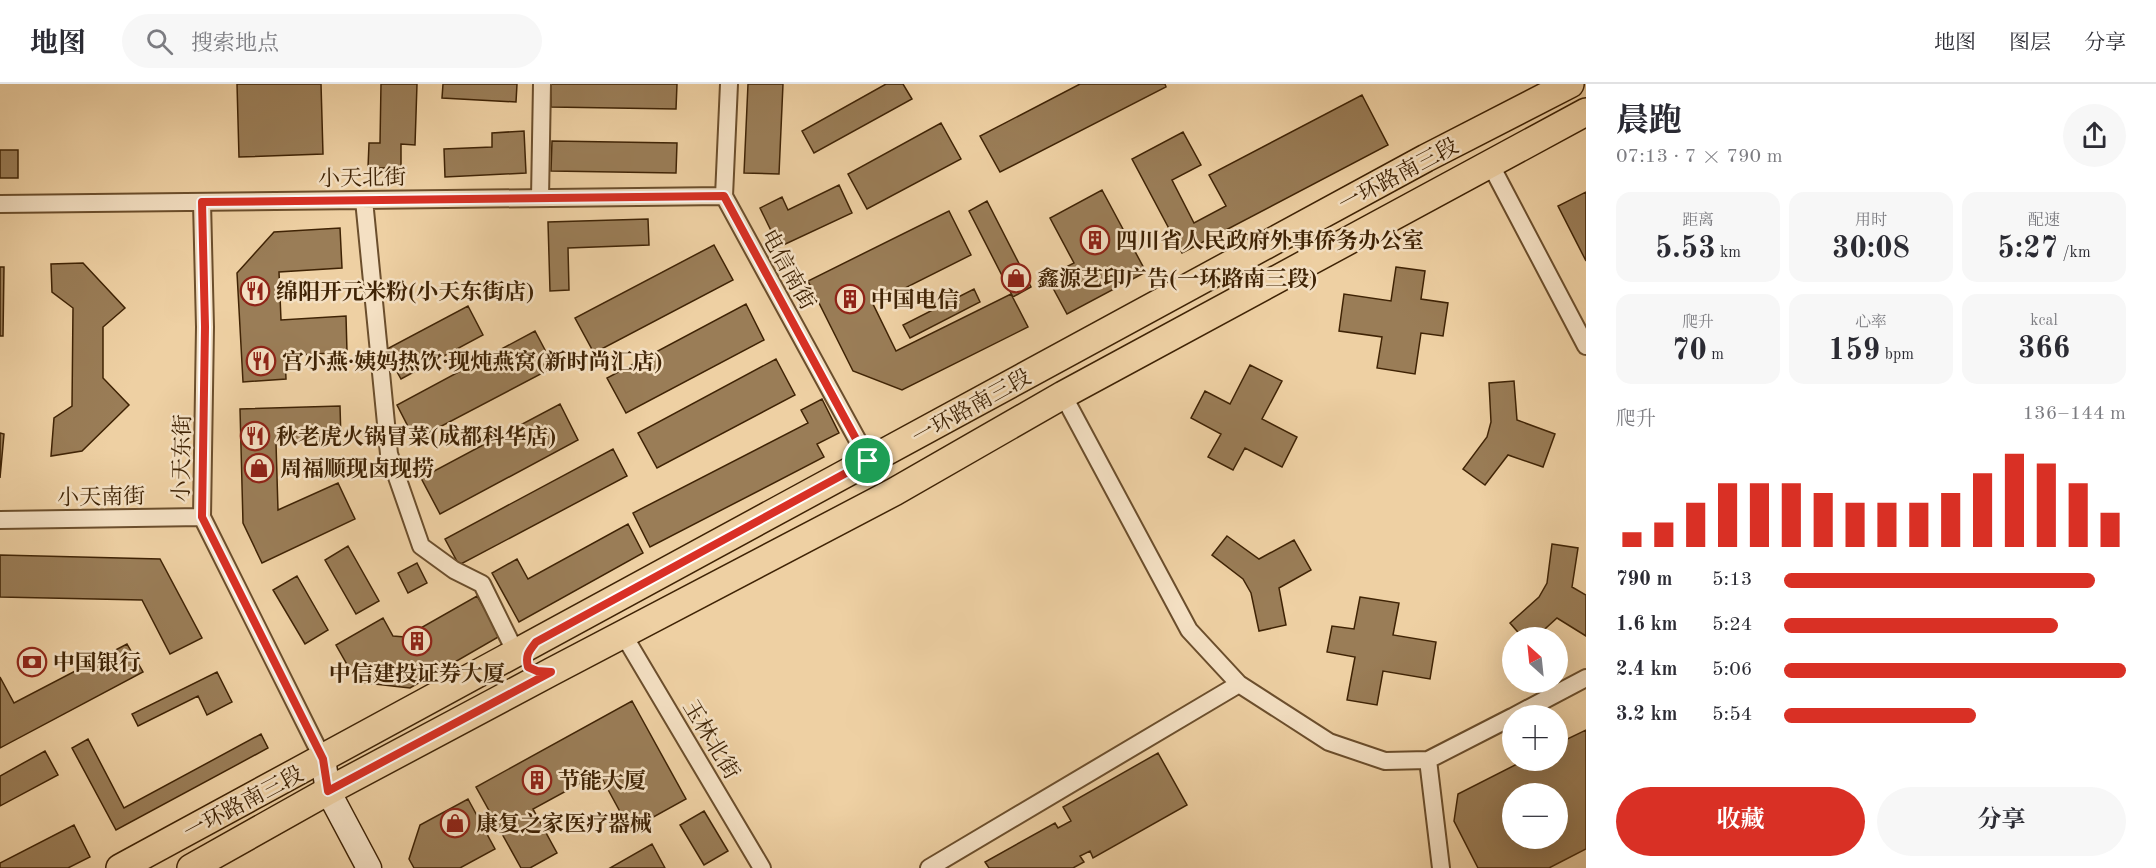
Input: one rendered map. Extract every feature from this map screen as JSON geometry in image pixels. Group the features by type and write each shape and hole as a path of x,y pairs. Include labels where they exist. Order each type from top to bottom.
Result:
{"main road":[{"path":"1484,128 1543,84"},
{"name":"一环路南三段","path":"120,868 868,461 1484,128 1570,84"},
{"name":"一环路南三段","path":"191,868 328,791 623,633 894,492 1063,395 1491,171 1586,112"},
{"path":"1491,171 1586,122"},
{"path":"526,648 528,667 537,671 551,672"},
{"path":"323,759 328,791 369,868"}],"street":[{"path":"540,198 542,84"},
{"path":"724,196 729,84"},
{"path":"1491,171 1586,345"},
{"name":"小天北街","path":"0,204 724,196"},
{"name":"电信南街","path":"724,196 868,461"},
{"path":"364,200 389,454 421,546 454,570 482,584 526,648"},
{"name":"小天东街","path":"202,202 205,327 202,517 323,759"},
{"path":"1063,395 1190,630 1239,684 1329,741 1385,760 1428,760 1502,722"},
{"name":"小天南街","path":"0,520 202,517"},
{"name":"玉林北街","path":"623,633 762,868"},
{"path":"1534,705 1586,678"},
{"path":"929,868 1239,684"},
{"path":"1428,760 1441,868"}],"building":[{"path":"237,84 321,84 323,154 239,157"},
{"path":"381,84 417,84 415,145 401,144 401,168 368,168 369,143 380,143"},
{"path":"443,84 517,84 516,102 442,98"},
{"path":"551,84 677,84 676,109 551,107"},
{"path":"748,84 783,84 779,174 744,173"},
{"path":"886,84 903,84 912,99 814,153 802,131"},
{"path":"1080,84 1165,84 1166,87 1000,172 980,136"},
{"path":"1362,95 1388,145 1182,253 1132,159 1183,132 1201,165 1172,180 1194,223 1226,206 1209,175"},
{"path":"941,123 961,159 867,209 848,174"},
{"path":"524,131 526,173 445,177 444,149 492,147 492,133"},
{"path":"552,141 677,143 676,173 551,171"},
{"path":"0,150 18,150 18,178 0,178"},
{"path":"839,185 852,213 779,247 760,208 782,197 788,210"},
{"name":"四川省人民政府外事侨务办公室","path":"1102,190 1146,272 1067,314 1047,277 1074,263 1050,218"},
{"path":"1586,192 1586,261 1558,206"},
{"path":"987,201 1031,287 1013,297 969,211"},
{"name":"中国电信","path":"949,211 971,255 873,304 896,351 1011,294 1028,327 902,390 853,371 808,281"},
{"path":"648,219 649,245 568,248 569,290 550,291 548,222"},
{"path":"340,228 342,268 279,272 281,320 346,316 347,352 285,356 286,379 243,382 237,273 274,232"},
{"path":"714,245 733,280 594,353 575,318"},
{"path":"83,263 125,308 103,327 103,378 129,405 82,451 51,456 54,418 72,406 73,308 52,292 51,264"},
{"path":"0,267 4,267 3,336 0,336"},
{"path":"1396,267 1425,271 1421,299 1448,303 1443,336 1421,333 1415,374 1377,368 1382,337 1339,331 1344,294 1391,301"},
{"path":"974,289 980,302 910,338 903,325"},
{"path":"746,304 764,340 626,413 607,378"},
{"path":"468,306 483,335 401,379 385,350"},
{"path":"535,331 554,367 415,440 397,405"},
{"path":"776,359 795,395 657,468 638,433"},
{"path":"1250,365 1282,381 1262,419 1297,437 1282,467 1245,448 1233,470 1208,457 1221,434 1191,418 1205,391 1230,404"},
{"path":"1514,381 1517,420 1555,434 1543,467 1508,455 1485,485 1463,469 1487,437 1491,422 1489,383"},
{"path":"822,399 839,433 817,444 824,457 650,547 633,513 808,423 801,410"},
{"path":"560,404 578,440 440,514 421,478"},
{"path":"340,406 341,440 276,443 278,510 338,483 355,519 262,563 243,523 240,409"},
{"path":"0,433 4,434 0,478"},
{"path":"613,449 627,476 459,565 445,539"},
{"path":"628,524 643,553 519,622 492,573 517,559 528,579"},
{"path":"1227,536 1259,559 1294,540 1311,570 1279,588 1286,625 1259,631 1251,593 1243,579 1212,555"},
{"path":"1552,544 1578,548 1572,587 1586,595 1586,636 1557,618 1547,627 1513,627 1510,623 1539,597 1547,583"},
{"path":"348,546 379,601 356,614 325,560"},
{"path":"0,555 160,559 202,638 170,654 142,600 0,597"},
{"path":"417,563 427,583 408,593 398,573"},
{"path":"297,576 328,630 305,644 273,590"},
{"name":"中信建投证券大厦","path":"477,596 500,636 410,688 357,682 336,645 383,618 393,636 405,637"},
{"path":"1360,597 1399,603 1393,635 1436,642 1430,679 1383,671 1377,705 1347,700 1355,657 1327,652 1332,626 1354,629"},
{"path":"127,644 143,672 0,748 0,677 14,703"},
{"path":"217,672 232,702 207,715 198,696 138,726 132,714"},
{"name":"节能大厦","path":"632,701 686,799 630,830 599,773 533,809 557,853 530,868 521,868 476,787"},
{"path":"1586,730 1586,849 1549,868 1478,868 1454,821 1458,794 1503,771 1568,771 1568,739"},
{"path":"261,734 268,748 116,830 72,748 88,739 124,808"},
{"path":"45,751 58,775 0,806 0,776"},
{"path":"1158,753 1187,805 1093,858 1090,851 1080,856 1084,862 1073,868 989,868 985,862 1055,823 1058,828 1071,821 1063,807"},
{"path":"468,799 495,849 460,868 414,868 409,859 420,825"},
{"path":"704,811 728,851 704,865 680,825"},
{"path":"74,825 90,857 68,868 0,868 0,863"},
{"path":"652,844 665,868 610,868"}],"place":[{"name":"四川省人民政府外事侨务办公室","path":"1095,240"},
{"name":"鑫源艺印广告(一环路南三段)","path":"1016,278"},
{"name":"绵阳开元米粉(小天东街店)","path":"255,291"},
{"name":"中国电信","path":"850,299"},
{"name":"宫小燕·姨妈热饮·现炖燕窝(新时尚汇店)","path":"261,361"},
{"name":"秋老虎火锅冒菜(成都科华店)","path":"255,436"},
{"name":"周福顺现卤现捞","path":"259,468"},
{"name":"中信建投证券大厦","path":"417,641"},
{"name":"中国银行","path":"32,662"},
{"name":"节能大厦","path":"537,780"},
{"name":"康复之家医疗器械","path":"455,823"}],"route":[{"path":"724,196 868,461 536,642 528,651 526,659 528,667 537,671 551,672 328,791 323,759 202,517 205,327 202,202 724,196"}]}
